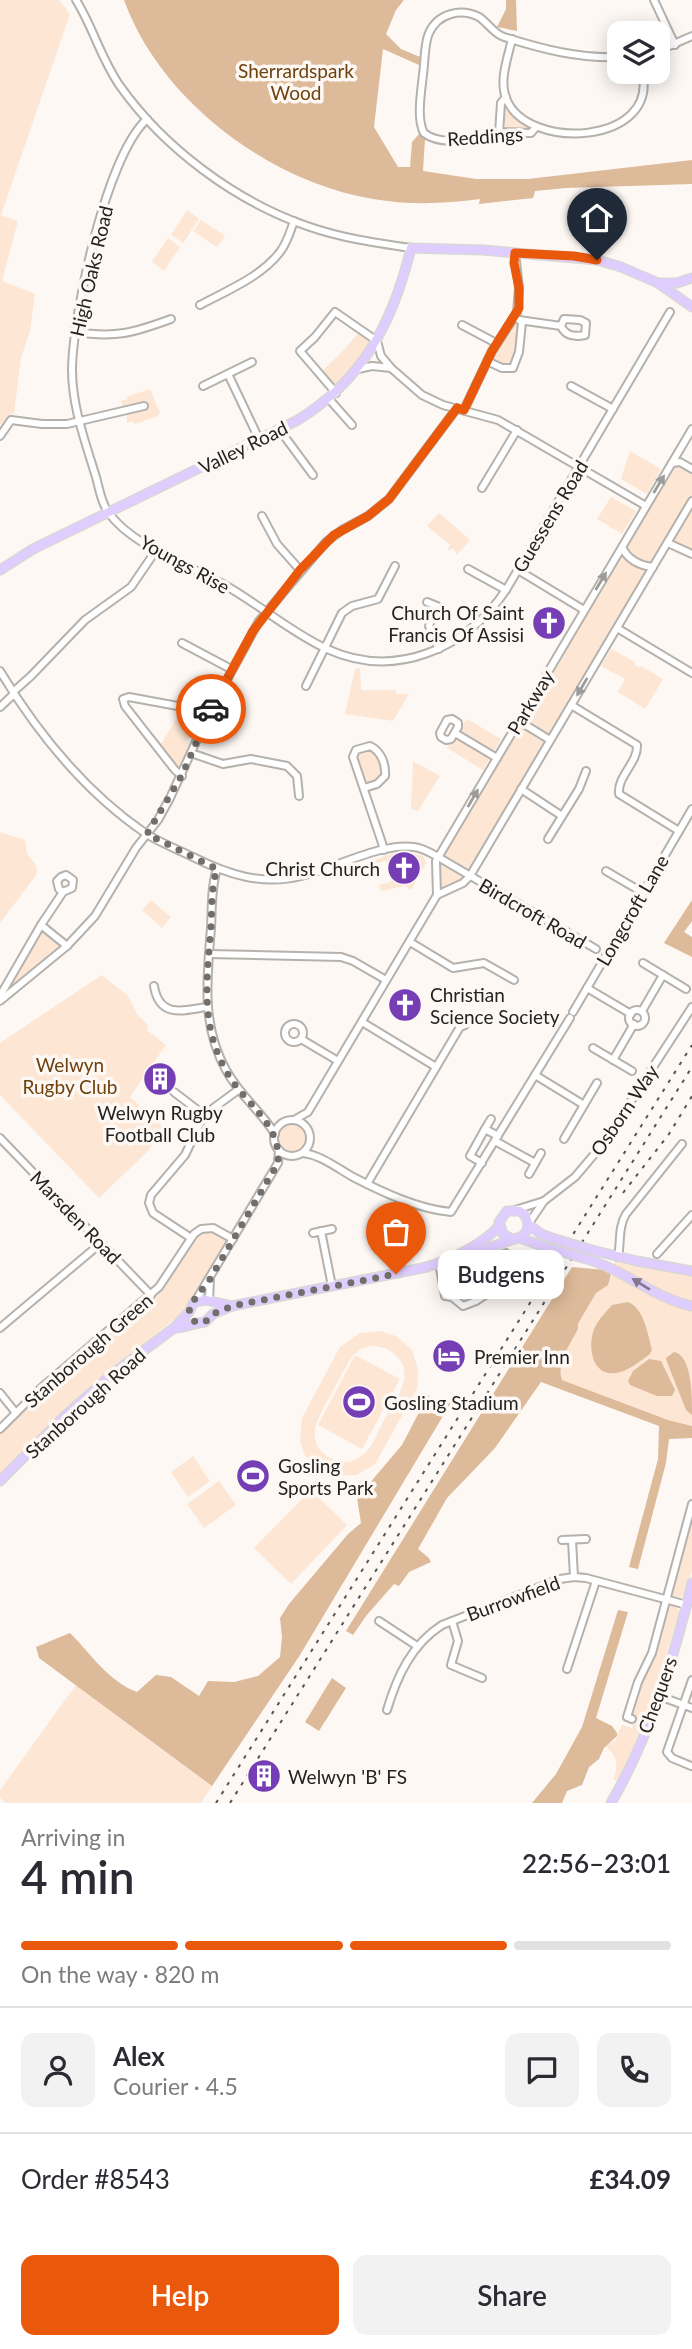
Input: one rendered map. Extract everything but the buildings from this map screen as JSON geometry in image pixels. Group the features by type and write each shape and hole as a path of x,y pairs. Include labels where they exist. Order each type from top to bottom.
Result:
{"main road":[{"path":"411,248 483,250 597,260 621,267 658,284 692,307"},
{"name":"Valley Road","path":"0,570 33,549 279,429 332,396 358,369 376,341 396,299 411,248"},
{"path":"658,284 677,283 692,278"},
{"path":"692,1271 618,1257 552,1238 541,1234 529,1224 523,1213 515,1210 503,1214 499,1226 503,1234 614,1269 664,1298 692,1306"},
{"path":"516,1238 526,1233 529,1224"},
{"name":"Stanborough Road","path":"174,1328 205,1322 213,1314 232,1306 439,1263 456,1256 493,1233 499,1226"},
{"name":"Stanborough Road","path":"456,1256 465,1256 516,1238"},
{"name":"Stanborough Road","path":"0,1481 115,1372 174,1328 196,1300 232,1306"},
{"path":"209,1302 213,1314"},
{"path":"189,1312 195,1322"},
{"name":"Chequers","path":"611,1803 626,1775 659,1696 692,1583"}],"street":[{"path":"76,0 109,68 130,99 184,154 229,187 294,221 344,237 411,248"},
{"path":"654,0 675,45"},
{"name":"Reddings","path":"512,39 500,36 475,15 456,13 435,24 428,34 426,46 419,120 424,133 432,138 454,140 499,133 531,133 536,127 570,132 612,127 632,116 642,102 645,84"},
{"path":"670,47 692,37"},
{"path":"536,127 519,115 506,97 505,71 512,39 568,54 607,58"},
{"path":"499,133 501,103 506,97"},
{"name":"High Oaks Road","path":"108,512 79,422 73,386 75,332 87,267 104,208 124,153 138,128 147,119"},
{"path":"200,305 253,275 272,260 284,246 294,221"},
{"path":"0,999 67,946 95,916 182,775 231,669 266,612 300,570 334,535 368,516 389,499 460,409 496,343 514,317 520,302 515,253"},
{"path":"352,425 300,351 335,312 376,341 381,356 391,369 422,396 489,417 517,430 646,506"},
{"name":"Guessens Road","path":"266,612 324,648 350,657 379,660 410,658 459,639 493,609 506,590 670,312"},
{"path":"514,317 522,322 561,326"},
{"path":"75,332 114,336 171,319"},
{"path":"487,360 502,368 513,368 519,352 522,322"},
{"path":"463,325 496,343"},
{"path":"203,386 252,362"},
{"path":"358,369 372,366 391,369"},
{"path":"228,374 258,439"},
{"path":"571,386 613,410"},
{"path":"0,436 11,420 42,424 79,422 144,406"},
{"path":"279,429 313,475"},
{"name":"Parkway","path":"691,506 470,876 463,883 437,895 435,866 438,857 692,429"},
{"path":"482,488 517,430"},
{"path":"671,463 680,463 692,469"},
{"name":"Youngs Rise","path":"108,512 125,529 226,586 266,612"},
{"path":"262,516 277,544 300,570"},
{"path":"668,542 692,554"},
{"path":"622,547 628,556 642,565 653,567"},
{"path":"0,707 85,620 131,587 157,549"},
{"path":"306,686 342,613 352,606 378,599 395,566"},
{"path":"468,569 506,590"},
{"path":"518,570 584,610"},
{"path":"427,602 437,607 429,626 439,649"},
{"path":"617,628 692,673"},
{"path":"182,643 231,669"},
{"path":"0,671 4,684 39,731 103,800 147,834 217,869 256,879 287,879 384,849 412,846 438,857 470,876"},
{"path":"182,775 175,770 125,706 123,699 129,697 209,712"},
{"path":"571,705 637,745 634,759 619,785 619,794 679,831"},
{"path":"519,721 550,740"},
{"path":"455,733 497,758"},
{"path":"364,788 377,784 385,776 379,752 370,746 356,750 353,754 364,788 384,849"},
{"path":"191,753 223,764 251,759 287,766 297,776 299,796"},
{"path":"548,839 586,771"},
{"path":"521,789 562,816"},
{"name":"Longcroft Lane","path":"367,1184 406,1200 450,1213 454,1211 692,809"},
{"path":"196,1300 278,1163 279,1150 275,1134 268,1122 238,1090 215,1047 206,1007 217,869"},
{"path":"606,871 642,892"},
{"name":"Birdcroft Road","path":"470,876 596,949"},
{"path":"0,999 41,925 63,892"},
{"path":"268,1122 282,1124 307,1112 437,895"},
{"path":"41,925 67,946"},
{"path":"410,942 453,968 484,962 514,979"},
{"path":"209,954 341,957 354,961 386,981"},
{"path":"643,963 686,989"},
{"path":"642,1011 663,975"},
{"path":"154,986 159,1002 171,1010 206,1007"},
{"path":"587,988 631,1014"},
{"name":"Osborn Way","path":"529,1224 544,1202 575,1177 603,1144 692,1007"},
{"path":"634,1024 630,1018 631,1014 635,1010 642,1011"},
{"path":"634,1024 643,1023 645,1015 642,1011"},
{"path":"362,1023 436,1067"},
{"path":"613,1060 634,1024"},
{"path":"278,1163 303,1153 317,1156 367,1184 460,1027 465,1025"},
{"path":"301,1039 338,1061"},
{"path":"593,1048 632,1071"},
{"path":"535,1075 584,1105"},
{"path":"564,1139 597,1083"},
{"path":"233,1239 209,1228 198,1231 191,1238 157,1217 149,1199 185,1155 204,1115 238,1090"},
{"path":"174,1092 204,1115"},
{"path":"307,1112 307,1127 317,1156"},
{"path":"482,1163 470,1156 491,1119"},
{"path":"294,1120 307,1127"},
{"path":"275,1134 282,1124"},
{"path":"485,1129 535,1163"},
{"name":"Marsden Road","path":"0,1138 151,1295"},
{"path":"303,1153 311,1141"},
{"path":"618,1257 622,1221 682,1144"},
{"path":"279,1150 290,1156"},
{"path":"529,1174 541,1153"},
{"name":"Osborn Way","path":"515,1210 544,1202"},
{"path":"657,1254 692,1215"},
{"path":"313,1233 332,1229"},
{"path":"321,1231 332,1286"},
{"name":"Stanborough Green","path":"0,1429 41,1388 151,1295 170,1272 191,1238"},
{"path":"0,1328 101,1243"},
{"path":"443,1280 460,1280 475,1267 506,1253"},
{"path":"439,1263 445,1296 465,1306 497,1287"},
{"path":"209,1302 210,1279"},
{"path":"0,1393 16,1413"},
{"path":"632,1719 627,1717 641,1675 652,1653 692,1504"},
{"path":"572,1539 574,1577"},
{"path":"562,1540 586,1539"},
{"name":"Burrowfield","path":"387,1710 399,1675 417,1646 434,1630 560,1579 574,1577 596,1581 687,1605"},
{"path":"567,1669 596,1581"},
{"path":"379,1621 417,1646"},
{"path":"452,1621 458,1641 451,1665 482,1678"},
{"path":"691,1766 672,1758 667,1752 692,1680"},
{"path":"659,1696 692,1708"}],"green space":[{"path":"0,0 59,0 70,14 1,215 18,221 2,281 35,294 30,331 21,358 14,414 11,414 4,426 0,424"},
{"name":"Sherrardspark Wood","path":"124,0 404,0 396,10 386,34 401,49 420,57 419,65 383,49 374,127 398,167 410,167 412,142 419,134 425,139 423,171 476,179 528,179 692,160 692,184 566,188 535,191 533,198 479,204 480,199 426,203 386,201 334,190 295,175 258,155 223,131 191,102 163,71 141,37"},
{"path":"506,0 516,0 517,31 497,27 506,9"},
{"path":"507,103 532,128 531,131 502,129 504,104"},
{"path":"187,210 199,219 183,243 171,235"},
{"path":"201,220 225,236 217,247 193,231"},
{"path":"168,238 180,247 164,271 152,262"},
{"path":"514,322 519,324 520,329 514,364 507,368 491,360 503,336"},
{"path":"359,332 371,339 351,370 333,388 321,372"},
{"path":"150,389 160,413 158,416 135,424 133,421 127,423 126,412 139,409 146,411 148,405 143,401 139,405 123,409 121,401"},
{"path":"630,451 661,469 647,494 621,479"},
{"path":"678,464 692,471 692,497 654,561 645,564 628,554 625,547 673,466"},
{"path":"611,497 636,511 622,534 597,519"},
{"path":"689,511 692,514 692,552 671,541"},
{"path":"439,513 470,540 457,555 453,548 449,551 450,545 427,526"},
{"path":"621,553 648,569 551,733 544,734 525,721 525,715"},
{"path":"611,649 663,679 645,709 618,692 625,679 601,666"},
{"path":"360,668 361,690 396,690 396,694 409,694 393,721 345,714 355,669"},
{"path":"183,708 203,712 191,738 188,738 189,743 180,771 159,747"},
{"path":"467,719 501,739 493,753 460,735 459,729"},
{"path":"520,727 542,737 545,744 472,868 465,870 445,857 444,852"},
{"path":"454,737 491,756 483,770 447,748"},
{"path":"370,748 380,761 382,778 365,784 355,755 357,751"},
{"path":"413,761 440,776 418,811 411,809"},
{"path":"0,832 25,840 27,854 36,865 37,874 0,923"},
{"path":"410,852 423,856 426,863 411,890 405,886 381,891 379,885 391,882 391,879 420,872 418,862 406,865 404,857 388,861 389,871 386,861 373,864 372,861 393,853"},
{"path":"441,862 464,875 463,880 443,890 439,889 438,864"},
{"path":"151,900 171,917 162,928 142,910"},
{"path":"692,900 692,921 684,932 692,937 692,957 664,943"},
{"path":"39,930 45,930 61,943 61,946 4,994"},
{"name":"Welwyn Rugby Club","path":"102,975 128,996 137,1014 148,1025 147,1030 166,1045 130,1097 164,1128 147,1152 99,1198 0,1095 0,1043"},
{"path":"292,1125 302,1129 306,1139 302,1149 292,1153 282,1149 278,1139 282,1129"},
{"path":"211,1230 226,1238 227,1242 183,1313 54,1422 0,1475 0,1433 162,1288 197,1234"},
{"path":"610,1258 692,1274 692,1303 672,1298 613,1266 615,1262"},
{"path":"572,1267 606,1270 611,1275 608,1285 596,1293 578,1324 562,1360 562,1380 668,1420 692,1426 692,1438 669,1439 666,1463 638,1569 629,1567 658,1459 659,1426 541,1382 495,1448 447,1498 418,1549 431,1562 409,1572 399,1586 394,1584 353,1635 346,1631"},
{"path":"614,1271 665,1302 692,1309 692,1426 668,1420 562,1380 562,1360 578,1325 596,1293 608,1285"},
{"path":"628,1302 642,1316 652,1350 630,1368 608,1373 596,1365 593,1358 593,1334 598,1321 612,1305"},
{"path":"380,1331 396,1336 412,1350 418,1369 417,1389 375,1464 357,1475 333,1476 316,1467 304,1454 300,1441 302,1418 340,1347 360,1333","holes":["379,1347 392,1352 401,1362 404,1369 401,1389 368,1450 349,1462 334,1460 316,1444 318,1419 352,1356 361,1349"]},
{"path":"674,1352 680,1355 688,1369 692,1415 686,1410 667,1362 666,1358"},
{"name":"Gosling Stadium","path":"355,1355 400,1379 362,1449 318,1425"},
{"path":"649,1359 661,1361 675,1390 672,1396 657,1396 630,1385 628,1381 633,1371"},
{"path":"428,1395 439,1404 452,1401 300,1655 212,1786 39,1658 36,1647 70,1633 109,1674 137,1692 156,1675 171,1677 199,1696 208,1681 234,1682 258,1676 280,1657 280,1618 348,1534 361,1523 357,1498 402,1445"},
{"path":"193,1456 210,1481 188,1497 171,1472"},
{"path":"219,1481 236,1505 204,1528 187,1504"},
{"path":"311,1490 347,1525 291,1584 254,1548"},
{"path":"692,1511 692,1571 685,1594 677,1599 673,1598 670,1591"},
{"path":"673,1604 679,1614 654,1696 619,1783 614,1779 616,1761 606,1746 615,1740 622,1725 632,1728 635,1717 631,1712 667,1606"},
{"path":"618,1610 628,1612 596,1718 612,1726 617,1736 589,1767 582,1785 567,1791 562,1803 532,1803 556,1774 582,1727"},
{"path":"332,1678 346,1688 319,1731 305,1722"},
{"path":"76,1685 212,1786 201,1803 6,1803 0,1798 0,1790"}],"railway":[{"path":"216,1803 692,1045"},
{"path":"230,1803 692,1067"},
{"path":"623,1193 669,1134 692,1096"}],"way so far":[{"path":"211,709 182,775 158,820 147,834 217,869 206,982 209,1025 225,1069 255,1111 268,1122 275,1134 274,1140 279,1150 278,1163 210,1279 191,1304 189,1312 195,1322 205,1322 213,1314 232,1306 396,1274"}],"place":[{"name":"Church Of Saint Francis Of Assisi","path":"549,623"},
{"name":"Christ Church","path":"404,868"},
{"name":"Christian Science Society","path":"405,1005"},
{"name":"Welwyn Rugby Football Club","path":"160,1079"},
{"name":"Budgens","path":"396,1274"},
{"name":"Premier Inn","path":"449,1356"},
{"name":"Gosling Stadium","path":"359,1402"},
{"name":"Gosling Sports Park","path":"253,1476"},
{"name":"Welwyn 'B' FS","path":"264,1776"}],"route":[{"path":"211,709 253,631 316,551 334,535 368,516 389,499 457,408 464,410 496,343 519,308 515,253 597,260"}]}
